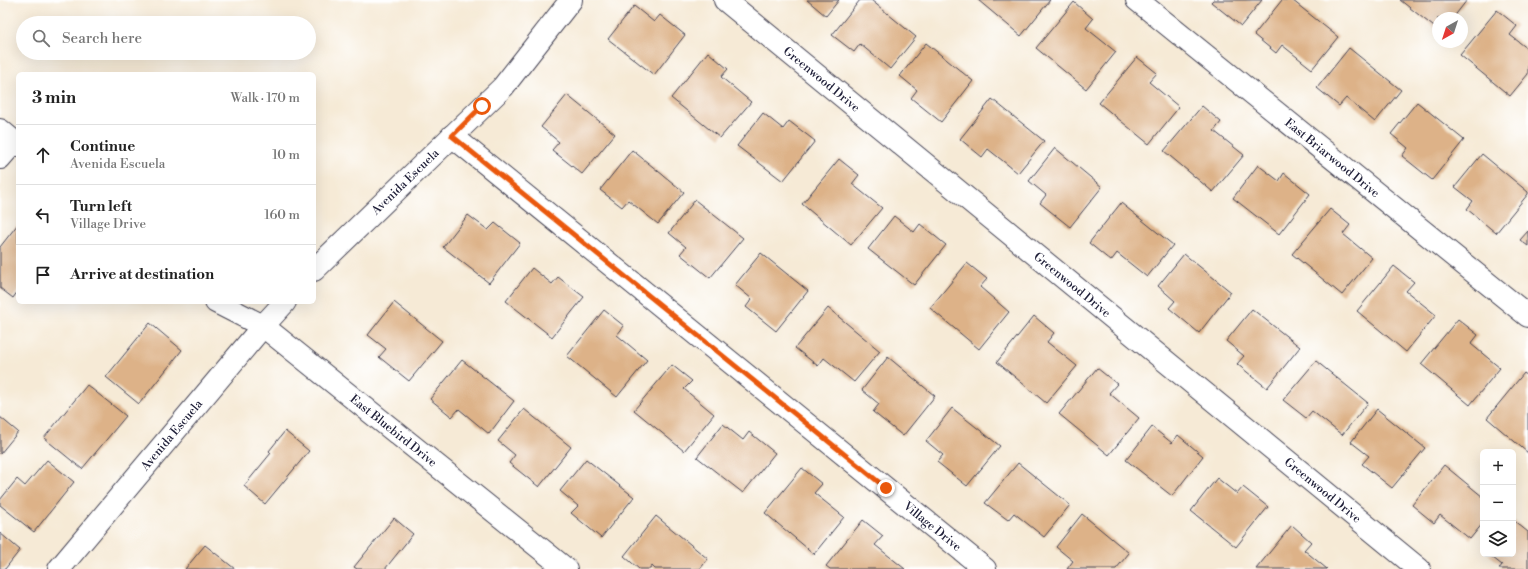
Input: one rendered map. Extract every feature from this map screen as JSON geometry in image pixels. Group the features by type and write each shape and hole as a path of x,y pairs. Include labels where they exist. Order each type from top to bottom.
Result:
{"street":[{"name":"Avenida Escuela","path":"316,268 503,87 571,0"},
{"name":"Greenwood Drive","path":"725,0 1419,569"},
{"name":"East Briarwood Drive","path":"1137,0 1528,316"},
{"name":"Village Drive","path":"452,136 985,569"},
{"path":"0,158 11,139"},
{"name":"East Bluebird Drive","path":"220,304 263,326 566,569"},
{"name":"Avenida Escuela","path":"59,569 283,304"}],"building":[{"path":"807,0 839,0 826,16"},
{"path":"860,0 871,0 916,37 890,69 860,44 854,52 832,35"},
{"path":"978,0 1050,0 1021,36"},
{"path":"1213,0 1262,0 1241,26 1211,2"},
{"path":"1282,0 1292,0 1338,37 1312,69 1282,45 1276,53 1254,35"},
{"path":"1400,0 1467,0 1458,12 1432,12 1432,25"},
{"path":"1074,2 1093,19 1086,28 1116,52 1086,89 1036,48"},
{"path":"634,6 654,22 660,15 685,35 654,75 608,39"},
{"path":"1497,10 1517,26 1510,35 1528,49 1528,74 1510,96 1460,55 1466,48 1468,48 1468,45"},
{"path":"926,43 973,81 941,122 911,98 917,90 900,76"},
{"path":"1349,48 1401,90 1375,122 1346,98 1339,106 1317,88"},
{"path":"708,52 728,69 721,77 751,102 720,138 671,98"},
{"path":"1137,57 1157,73 1149,82 1179,107 1149,144 1099,103"},
{"path":"567,95 615,134 582,174 552,150 559,142 541,127"},
{"path":"992,99 1044,141 1018,173 988,149 982,157 960,139"},
{"path":"1417,102 1464,140 1432,180 1402,156 1408,148 1391,134"},
{"path":"1202,106 1221,122 1214,131 1244,155 1213,192 1164,151"},
{"path":"763,113 783,129 789,121 815,141 783,181 737,146"},
{"path":"1055,148 1102,187 1070,227 1040,203 1046,195 1029,181"},
{"path":"632,150 684,192 658,224 628,200 622,207 600,190"},
{"path":"1482,154 1528,192 1528,194 1496,233 1467,209 1473,201 1455,187"},
{"path":"839,159 859,175 852,184 882,208 851,245 802,204"},
{"path":"1258,165 1279,181 1284,173 1310,194 1279,234 1233,198"},
{"path":"695,200 743,238 710,278 680,254 686,247 669,233"},
{"path":"1121,203 1173,245 1147,277 1117,253 1111,261 1089,243"},
{"path":"1330,209 1350,225 1343,234 1372,258 1342,295 1292,254"},
{"path":"468,215 488,230 495,223 520,243 489,283 443,247"},
{"path":"894,216 914,232 920,224 946,245 914,285 868,249"},
{"path":"16,227 16,294 13,298 0,288 0,247"},
{"path":"1528,231 1528,246 1520,240"},
{"path":"761,253 808,291 776,331 746,307 752,299 735,285"},
{"path":"1184,254 1231,292 1199,333 1169,308 1175,301 1158,286"},
{"path":"967,263 987,279 980,287 1009,312 979,349 930,308"},
{"path":"1394,266 1414,282 1406,291 1436,315 1406,352 1357,311"},
{"path":"532,268 552,284 558,277 584,297 552,337 506,301"},
{"path":"394,302 442,341 409,381 379,357 386,349 368,335"},
{"path":"828,308 880,351 854,382 824,358 818,366 795,348"},
{"path":"1252,309 1300,347 1267,388 1237,364 1244,356 1226,341"},
{"path":"604,310 624,326 617,335 647,360 617,397 567,356"},
{"path":"1034,316 1054,333 1047,342 1077,366 1046,403 997,362"},
{"path":"1458,319 1478,335 1471,344 1500,368 1470,405 1421,364"},
{"path":"150,323 182,350 139,404 106,377"},
{"path":"888,357 935,396 903,436 873,412 879,404 862,390"},
{"path":"462,360 514,401 489,434 459,409 452,417 430,399"},
{"path":"1316,361 1368,403 1342,435 1312,411 1306,418 1283,400"},
{"path":"672,365 692,381 684,389 714,414 684,451 634,410"},
{"path":"1097,368 1117,384 1109,393 1139,418 1109,455 1059,414"},
{"path":"1524,373 1528,376 1528,453 1487,418"},
{"path":"87,385 126,416 82,469 44,438"},
{"path":"952,408 1000,446 967,486 937,462 943,455 926,441"},
{"path":"524,409 571,447 539,487 509,463 515,455 498,441"},
{"path":"1377,409 1425,448 1392,488 1362,464 1369,456 1351,442"},
{"path":"0,417 18,432 0,454"},
{"path":"723,424 743,440 749,432 775,453 743,493 697,457"},
{"path":"1152,427 1172,443 1178,435 1203,456 1172,496 1126,460"},
{"path":"285,431 309,451 265,504 244,486 271,453 269,451"},
{"path":"586,459 634,497 601,538 571,513 578,506 560,491"},
{"path":"47,460 74,482 34,532 0,505 0,500 17,479 25,486"},
{"path":"1018,463 1070,505 1044,537 1014,513 1008,520 985,503"},
{"path":"1444,465 1480,495 1480,527 1470,539 1440,515 1434,523 1412,505"},
{"path":"802,468 822,484 814,493 844,517 814,554 765,513"},
{"path":"1217,478 1237,494 1243,487 1268,507 1236,547 1191,511"},
{"path":"1082,514 1129,553 1116,569 1067,569 1073,561 1056,547"},
{"path":"656,516 708,559 700,569 655,569 652,566 650,569 639,569 624,556"},
{"path":"394,518 413,534 385,569 357,569 354,567"},
{"path":"863,520 883,536 875,545 905,569 830,569 826,566"},
{"path":"1516,522 1528,532 1528,569 1499,569 1502,565 1492,557 1516,557"},
{"path":"1292,525 1311,542 1304,550 1327,569 1256,569"},
{"path":"0,533 20,550 5,569 0,569"},
{"path":"205,545 235,569 185,569"}],"route":[{"path":"482,106 452,136 886,488"}]}
